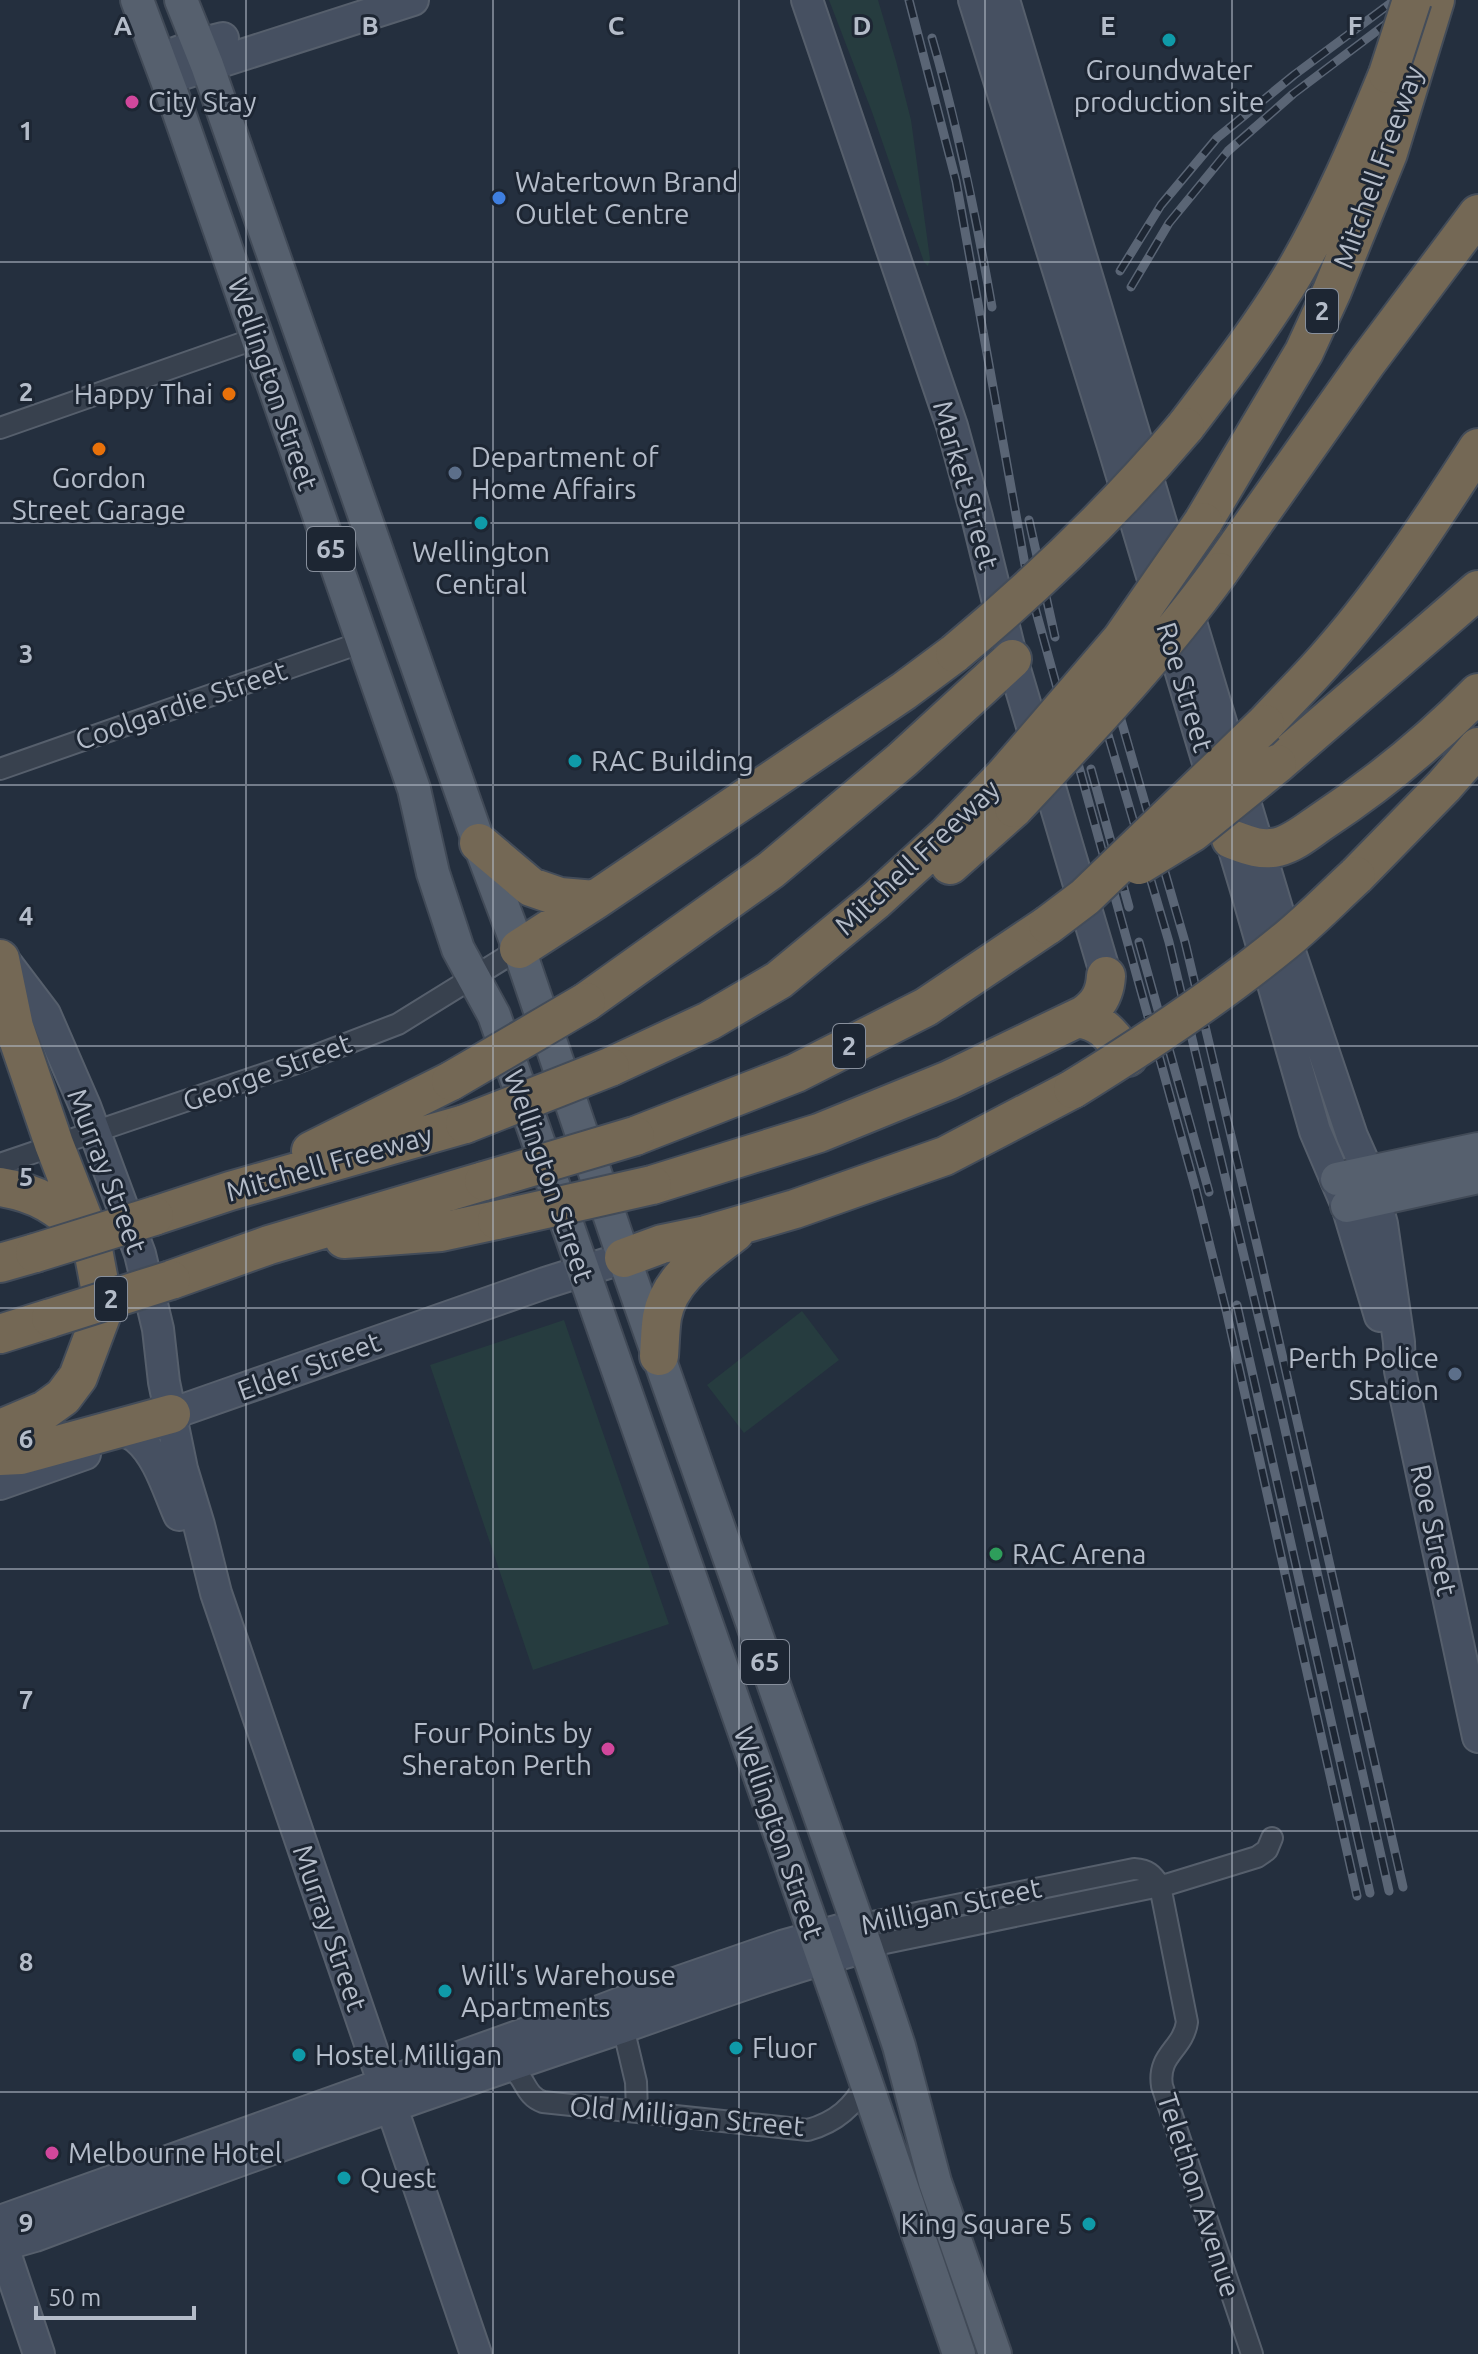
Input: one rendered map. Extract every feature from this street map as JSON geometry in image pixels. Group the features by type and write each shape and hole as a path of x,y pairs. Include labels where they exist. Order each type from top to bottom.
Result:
{"highway":[{"path":"519,949 904,691 1010,607 1104,518 1185,427 1240,355 1294,273 1355,155 1399,80 1412,0"},
{"name":"Mitchell Freeway","path":"17,1258 230,1191 465,1124 610,1067 709,1021 779,980 876,900 946,836 1010,791 1203,522 1304,352 1388,153 1399,80 1435,0"},
{"path":"1010,791 1105,711 1196,603 1468,226"},
{"name":"2","path":"0,1334 171,1280 269,1245 635,1136 796,1073 926,1007 1085,897 1265,724 1332,653 1379,594 1478,448"},
{"path":"1085,897 1193,832 1277,764 1478,590"},
{"path":"1417,640 1478,604"},
{"path":"230,1191 451,1081 586,1002 771,870 902,760 1012,659"},
{"path":"1245,844 1280,846 1294,840 1337,812 1444,727 1478,693"},
{"path":"624,1258 662,1244 706,1235 795,1209 945,1156 1073,1089 1141,1047 1283,943 1356,876 1478,747"},
{"path":"479,843 531,887 560,897 595,900"},
{"path":"0,956 14,1027 91,1239 104,1308 78,1377 63,1397 45,1410 0,1429"},
{"path":"1077,1019 1099,1001 1106,976"},
{"path":"1077,1019 1092,1021 1103,1027 1128,1057"},
{"name":"2","path":"269,1245 441,1232 652,1185 819,1133 949,1080 1077,1019"},
{"path":"0,1187 21,1190 66,1213 91,1239"},
{"path":"659,1356 662,1315 677,1282 746,1223"},
{"path":"0,1456 21,1455 122,1434 171,1414"}],"main road":[{"name":"Wellington Street","path":"137,0 414,789 433,873 458,949 494,1015 959,2354"},
{"name":"Wellington Street","path":"181,0 519,949 862,1936 899,2046 935,2182 995,2354"},
{"path":"203,55 237,35 347,0"},
{"path":"163,69 203,55 413,0"},
{"name":"Market Street","path":"807,0 952,426 1012,659 1106,976"},
{"name":"Roe Street","path":"974,0 1095,346"},
{"name":"Roe Street","path":"1004,0 1095,346 1245,844 1296,969 1352,1136 1357,1189 1386,1249 1400,1371 1478,1737"},
{"path":"414,789 422,743 434,715"},
{"name":"Murray Street","path":"0,956 45,1014 94,1131 140,1254 158,1329 182,1469 216,1593 476,2354"},
{"path":"1357,1189 1478,1149"},
{"path":"1357,1189 1478,1177"},
{"name":"Elder Street","path":"171,1414 624,1258"},
{"path":"0,1484 122,1434"},
{"name":"Murray Street","path":"122,1434 154,1461 216,1593"},
{"name":"Milligan Street","path":"1,2237 35,2236 280,2145 532,2031 581,2018 646,1993 862,1936"},
{"name":"Milligan Street","path":"387,2095 505,2066 623,2027 819,1948"},
{"path":"1,2237 39,2354"}],"street":[{"path":"0,428 257,338"},
{"name":"Coolgardie Street","path":"0,769 363,642"},
{"name":"George Street","path":"0,1164 291,1065 398,1024 519,949"},
{"name":"Milligan Street","path":"862,1936 1160,1886 1257,1857 1267,1850 1272,1838"},
{"name":"Milligan Street","path":"862,1936 1134,1869 1152,1874 1160,1886"},
{"name":"Telethon Avenue","path":"1160,1886 1187,2022 1182,2040 1164,2061 1162,2086 1252,2354"},
{"path":"623,2027 636,2082 637,2112"},
{"name":"Old Milligan Street","path":"505,2066 515,2069 529,2093 543,2102 808,2130 835,2118 850,2107 858,2099 866,2082"}],"green space":[{"path":"829,0 878,0 911,120 930,259 928,266 924,262"},
{"path":"802,1311 839,1360 744,1433 707,1385"},
{"path":"564,1320 669,1624 533,1670 430,1365"}],"railway":[{"path":"909,0 956,181 1035,608 1196,1190 1227,1314 1357,1896"},
{"path":"1120,271 1161,205 1217,138 1294,75 1395,0"},
{"path":"1131,287 1169,223 1228,151 1293,94 1418,0"},
{"path":"932,38 966,172 992,307"},
{"path":"1029,520 1055,637"},
{"path":"1115,699 1185,942 1403,1887"},
{"path":"1099,704 1169,942 1279,1403 1389,1891"},
{"path":"1091,769 1129,907"},
{"path":"1139,942 1209,1192"},
{"path":"1237,1305 1370,1893"}],"place":[{"name":"Groundwater production site","path":"1169,40"},
{"name":"City Stay","path":"132,102"},
{"name":"Watertown Brand Outlet Centre","path":"499,198"},
{"name":"Happy Thai","path":"229,394"},
{"name":"Gordon Street Garage","path":"99,449"},
{"name":"Department of Home Affairs","path":"455,473"},
{"name":"Wellington Central","path":"481,523"},
{"name":"RAC Building","path":"575,761"},
{"name":"Perth Police Station","path":"1455,1374"},
{"name":"RAC Arena","path":"996,1554"},
{"name":"Four Points by Sheraton Perth","path":"608,1749"},
{"name":"Will's Warehouse Apartments","path":"445,1991"},
{"name":"Fluor","path":"736,2048"},
{"name":"Hostel Milligan","path":"299,2055"},
{"name":"Melbourne Hotel","path":"52,2153"},
{"name":"Quest","path":"344,2178"},
{"name":"King Square 5","path":"1089,2224"}]}
